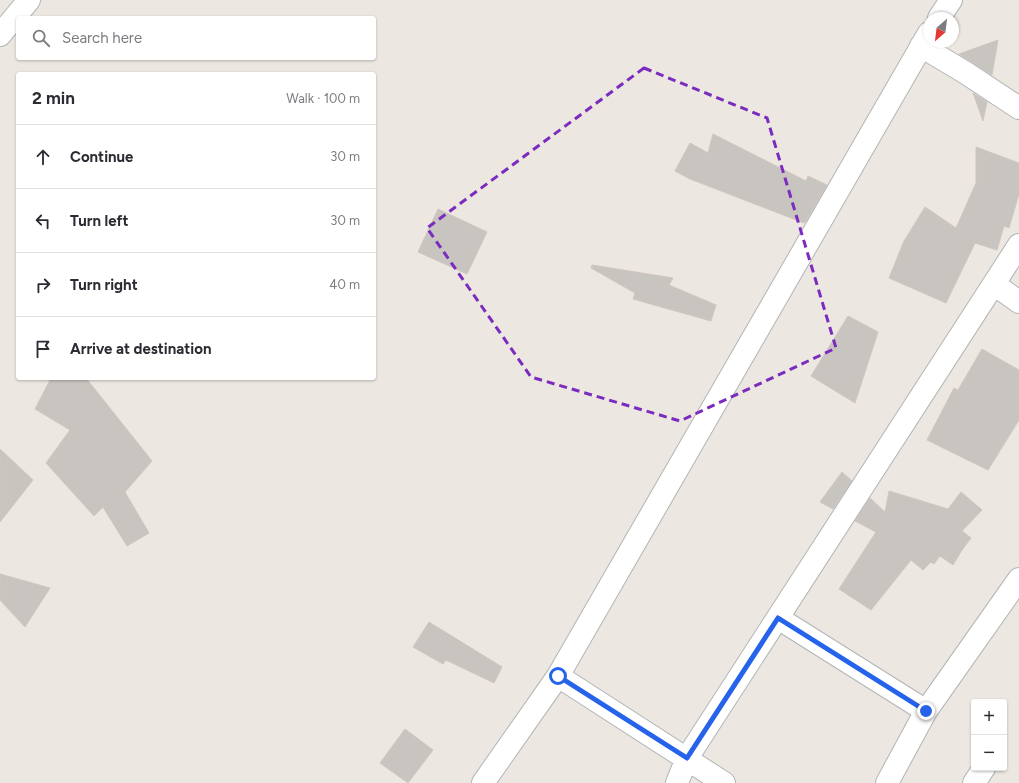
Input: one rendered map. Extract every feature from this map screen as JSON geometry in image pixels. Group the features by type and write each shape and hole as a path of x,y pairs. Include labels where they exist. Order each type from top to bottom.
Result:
{"street":[{"path":"0,35 29,0"},
{"path":"943,12 951,0"},
{"path":"483,783 558,676 923,43"},
{"path":"935,48 966,73 1019,108"},
{"path":"678,783 687,758 1019,244"},
{"path":"994,284 1019,302"},
{"path":"887,783 926,711 1019,579"},
{"path":"778,618 926,711"},
{"path":"558,676 724,783"},
{"path":"974,783 982,771"}],"highlighted area":[{"path":"644,68 767,118 836,348 680,421 531,377 427,228"}],"building":[{"path":"998,40 992,75 959,54"},
{"path":"973,93 987,102 983,121"},
{"path":"713,134 806,181 808,176 827,185 806,221 804,223 690,179 675,171 690,143 708,153"},
{"path":"976,147 1019,163 1019,194 1009,228 1004,226 997,250 975,243 946,303 889,278 904,241 925,207 956,228 976,183"},
{"path":"438,209 487,232 467,274 418,252"},
{"path":"592,265 673,278 669,285 716,305 711,321 633,299 635,293 591,268"},
{"path":"848,316 878,332 855,403 811,376"},
{"path":"982,349 1019,370 1019,420 988,470 927,440 954,388 958,390"},
{"path":"50,380 88,380 152,461 125,492 149,533 127,546 103,507 94,516 46,463 70,430 35,409"},
{"path":"0,449 33,480 0,522"},
{"path":"842,472 852,481 833,509 820,502"},
{"path":"889,491 948,509 961,492 982,510 962,531 971,538 953,565 940,556 934,564 931,562 923,570 911,560 871,610 839,589 876,532 855,521 870,498 885,512"},
{"path":"0,574 50,588 25,627 0,600"},
{"path":"429,622 502,667 494,683 446,660 443,664 413,647"},
{"path":"405,729 433,750 408,783 380,763"}],"route":[{"path":"558,676 687,758 778,618 926,711"}]}
